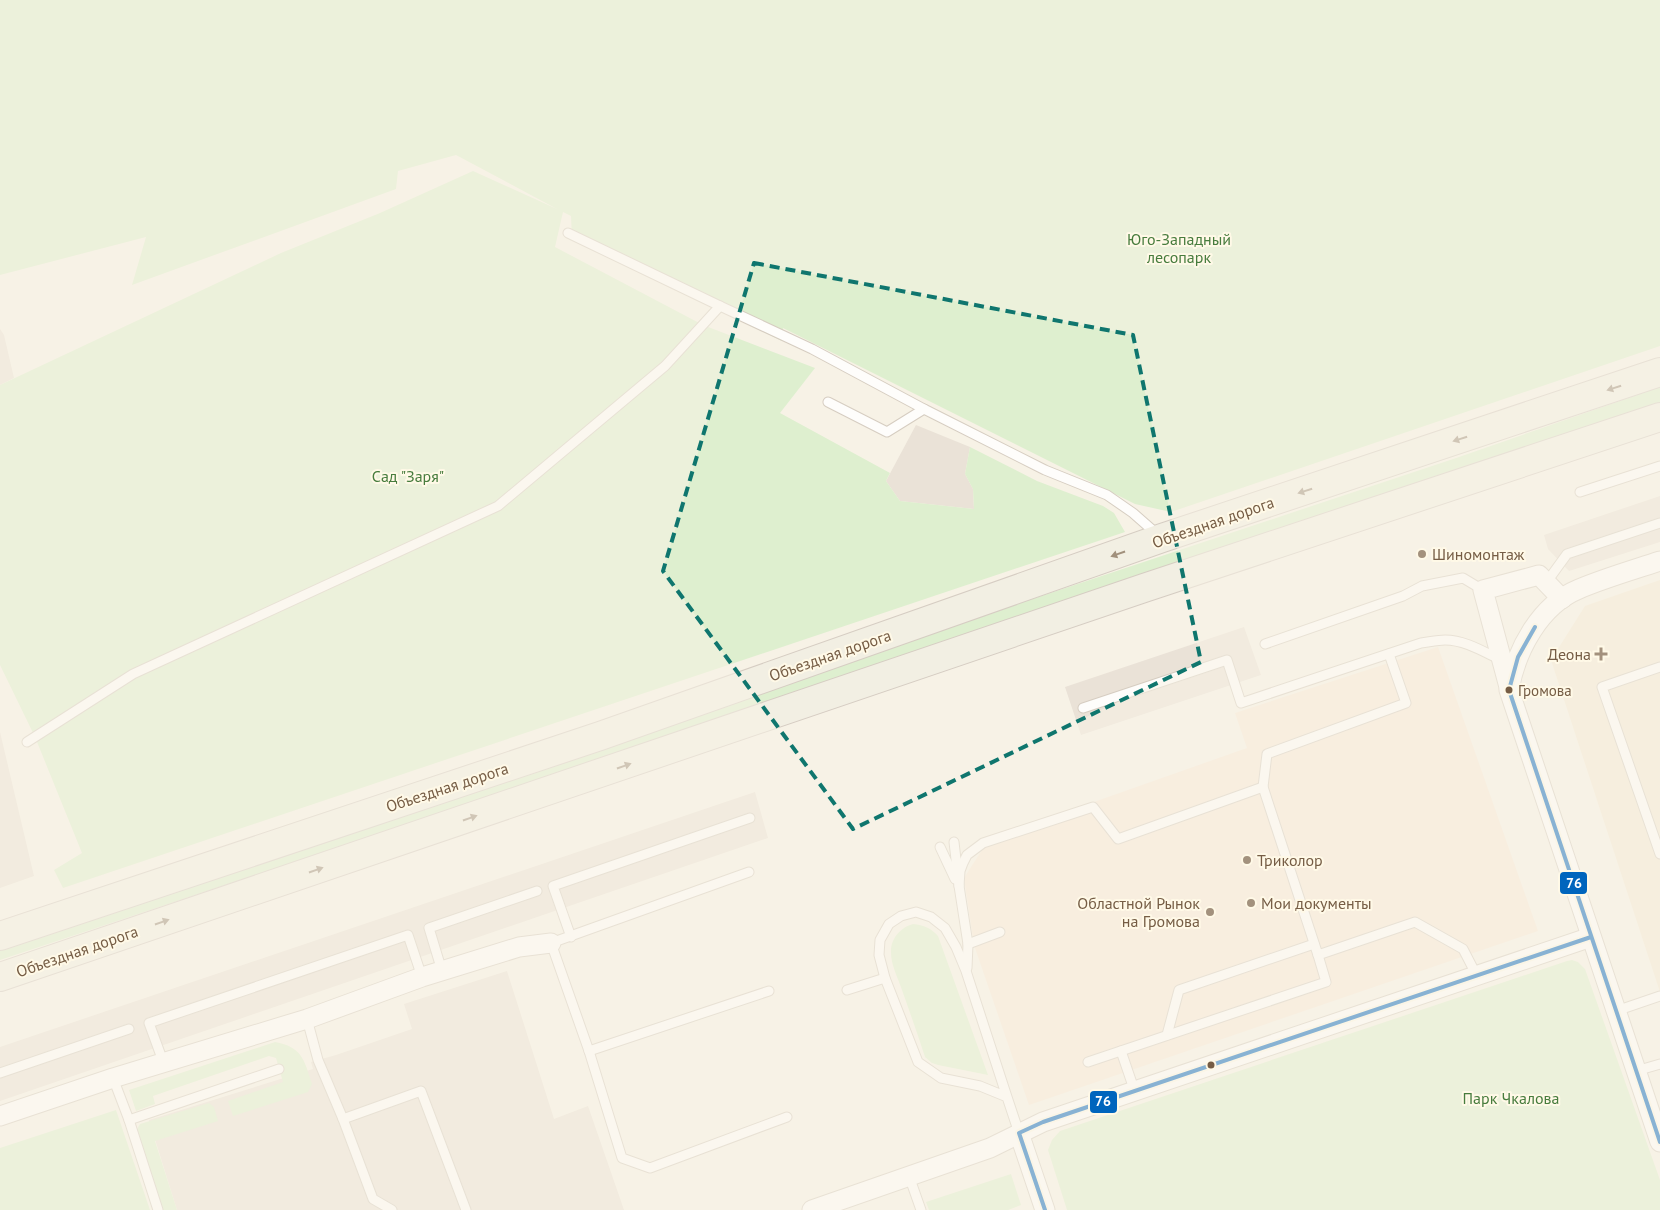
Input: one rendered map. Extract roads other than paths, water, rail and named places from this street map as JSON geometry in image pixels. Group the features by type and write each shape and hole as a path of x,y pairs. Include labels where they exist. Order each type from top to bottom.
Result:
{"main road":[{"name":"Объездная дорога","path":"0,936 600,736 1162,538 1660,372"},
{"name":"Объездная дорога","path":"0,977 1144,588 1660,418"}],"street":[{"path":"1510,690 1517,658 1534,627 1550,609 1578,589 1660,561"},
{"path":"1562,599 1539,575 1483,590 1510,690 1660,1142"},
{"path":"812,1210 990,1148 1043,1122 1591,937"},
{"path":"0,1116 113,1078 164,1064 306,1019 422,977 520,947 551,943"},
{"path":"1019,1133 1045,1210"}],"lane":[{"path":"568,232 812,349 924,409 1045,470 1107,495 1133,513 1162,538"},
{"path":"27,742 133,674 498,506 665,366 720,306"},
{"path":"828,402 887,432 924,409"},
{"path":"1580,492 1660,466"},
{"path":"1546,582 1567,554 1660,523"},
{"path":"1265,644 1403,596 1422,586 1463,578 1483,590"},
{"path":"1083,708 1227,660 1241,703 1422,643 1445,640 1459,642 1502,660"},
{"path":"1088,1062 1326,982 1262,788 1267,754 1406,703 1389,654"},
{"path":"1660,667 1602,687 1660,854"},
{"path":"959,886 960,871 963,863 968,855 983,843 1093,807 1118,839 1262,788"},
{"path":"571,937 553,886 750,818"},
{"path":"954,842 968,944 966,970"},
{"path":"940,847 959,886"},
{"path":"749,872 551,943 589,1051 622,1158 650,1168 787,1117"},
{"path":"442,971 429,928 537,891"},
{"path":"1007,1097 980,1086 941,1078 918,1062 885,978 879,955 880,940 889,924 901,916 916,912 931,917 945,928 956,947 966,970 1019,1133"},
{"path":"1318,955 1415,922 1463,949 1477,976"},
{"path":"968,944 1000,932"},
{"path":"164,1064 149,1022 408,935 422,977"},
{"path":"1167,1035 1179,990 1314,944"},
{"path":"847,990 885,978"},
{"path":"589,1051 769,991"},
{"path":"1616,1011 1660,996"},
{"path":"306,1019 318,1060 344,1119 373,1199 392,1210"},
{"path":"0,1073 129,1029"},
{"path":"1121,1051 1135,1092"},
{"path":"1636,1071 1660,1064"},
{"path":"129,1120 279,1069"},
{"path":"113,1078 129,1120 158,1210"},
{"path":"344,1119 420,1091 466,1210"},
{"path":"909,1176 921,1210"}],"place":[{"name":"Шиномонтаж","path":"1422,554"},
{"name":"Деона","path":"1601,654"},
{"name":"Громова","path":"1509,690"},
{"name":"Триколор","path":"1247,860"},
{"name":"Мои документы","path":"1251,903"},
{"name":"Областной Рынок на Громова","path":"1210,912"}],"park label":[{"name":"Юго-Западный лесопарк","path":"1179,248"},
{"name":"Сад \"Заря\"","path":"408,476"},
{"name":"Парк Чкалова","path":"1511,1098"}]}
